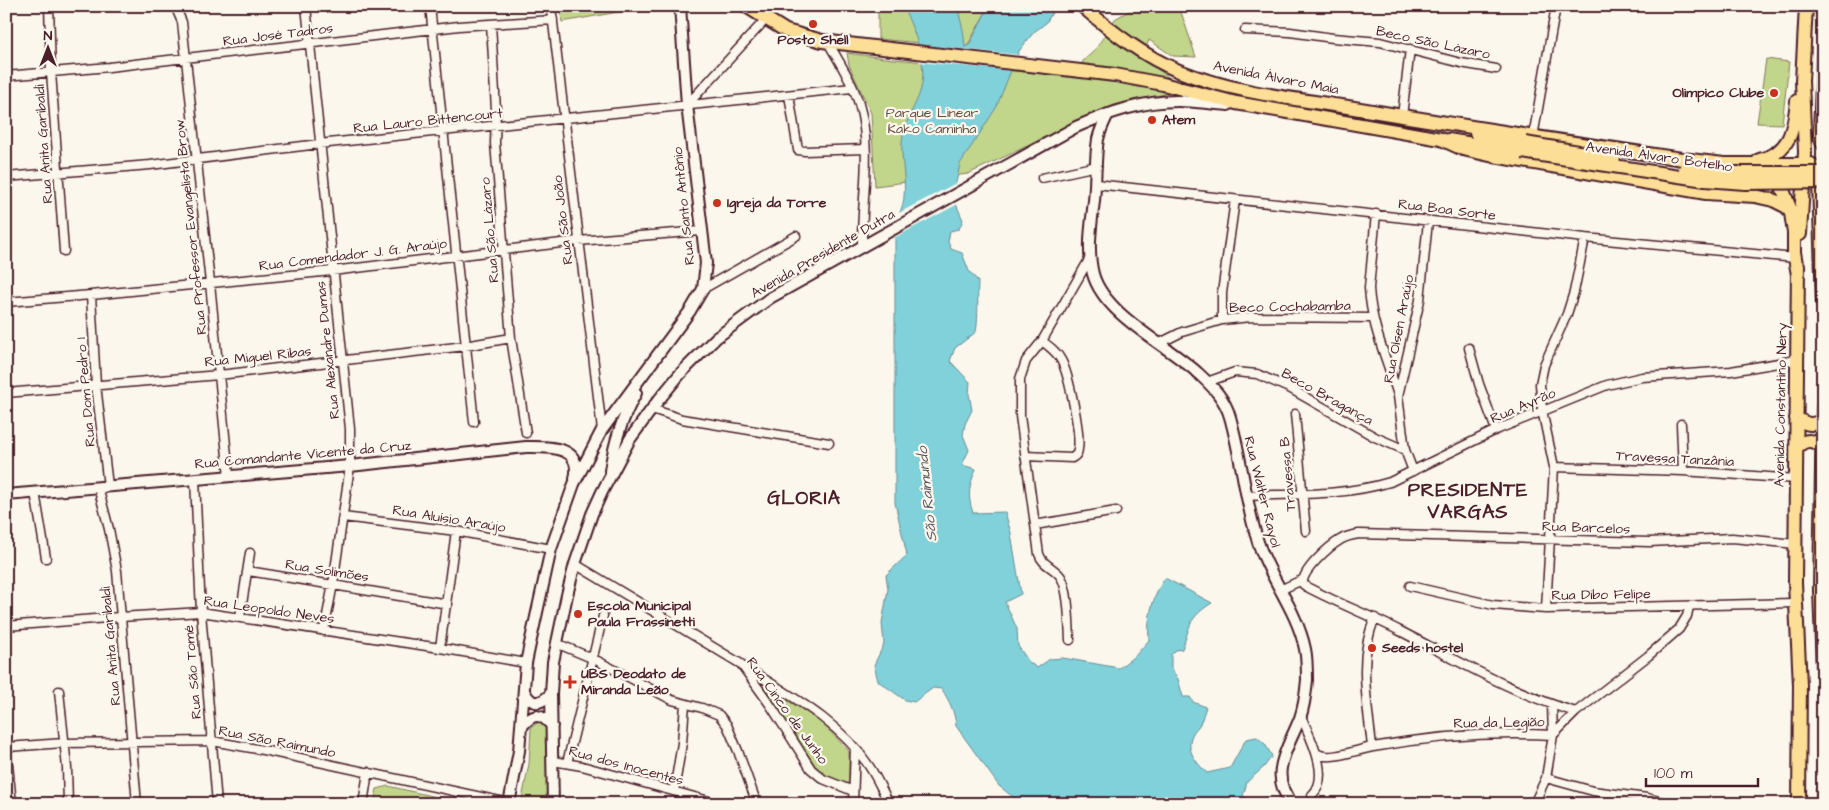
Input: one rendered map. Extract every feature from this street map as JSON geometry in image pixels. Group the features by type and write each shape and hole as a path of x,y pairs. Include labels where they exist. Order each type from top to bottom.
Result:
{"main road":[{"path":"746,6 797,35 828,42 1070,68 1138,79 1236,103 1441,139 1527,144 1734,163 1812,164 1817,168 1822,228 1823,304"},
{"name":"Avenida Álvaro Maia","path":"1082,6 1129,44 1178,70 1206,80 1248,91 1402,116 1527,144"},
{"name":"Avenida Constantino Nery","path":"1798,804 1800,684 1795,604 1796,360 1798,274 1804,164 1802,81 1806,6"},
{"path":"1823,6 1823,12"},
{"path":"1823,56 1822,128 1820,136 1823,144"},
{"path":"1734,163 1768,158 1786,143 1793,127 1797,97 1802,81"},
{"path":"1441,139 1463,150 1487,155 1674,188 1773,200 1786,207 1791,213"},
{"path":"1527,144 1708,172 1754,174 1823,173"},
{"name":"Avenida Álvaro Botelho","path":"1527,144 1705,180 1745,183 1823,182"},
{"path":"1744,195 1758,188 1761,183 1761,174 1756,164"},
{"path":"1786,164 1780,178 1791,213 1798,274"},
{"path":"1823,407 1820,590 1823,672"},
{"path":"1796,418 1809,425 1814,425 1822,420"},
{"path":"1796,448 1802,442 1809,440 1815,441 1822,446"},
{"path":"1823,790 1823,804"}],"street":[{"name":"Rua Anita Garibaldi","path":"49,6 51,72 64,251"},
{"name":"Rua Professor Evangelista Brow","path":"175,6 182,22 229,476"},
{"name":"Rua Alexandre Dumas","path":"306,6 332,271 350,429 350,466 333,584 324,630"},
{"path":"430,6 474,422"},
{"name":"Rua São João","path":"551,6 602,430"},
{"name":"Rua Santo Antônio","path":"602,430 690,311 703,289 706,263 687,105 680,6"},
{"path":"1527,144 1556,6"},
{"path":"687,105 766,19"},
{"name":"Rua José Tadros","path":"6,76 109,67 432,30 552,20"},
{"name":"Rua São Lázaro","path":"491,24 496,127 495,143 512,338 526,433"},
{"name":"Beco São Lázaro","path":"1245,30 1290,32 1380,42 1461,63 1496,69"},
{"path":"828,42 852,88 861,111 865,149 862,247"},
{"path":"1402,116 1410,49"},
{"name":"Rua Lauro Bittencourt","path":"6,177 196,160 319,144 496,127 852,88"},
{"path":"789,96 798,150 865,149"},
{"name":"Avenida Presidente Dutra","path":"553,804 551,694 556,643 575,564 592,514 630,439 680,374 739,320 770,298 1037,148 1091,121 1141,105 1167,101 1222,105 1236,103"},
{"name":"Rua Walter Rayol","path":"1108,114 1098,139 1096,184 1090,234 1090,258 1095,281 1107,299 1122,315 1187,363 1217,392 1226,405 1258,543 1298,626 1306,650 1307,681 1300,716 1283,755 1280,768 1284,793 1292,804"},
{"path":"1091,121 1096,129 1098,139"},
{"path":"1042,178 1097,166"},
{"name":"Rua Boa Sorte","path":"1096,184 1585,238 1795,258"},
{"path":"1222,320 1222,294 1235,200"},
{"path":"1376,214 1369,288 1372,318 1398,396"},
{"name":"Rua Olsen Araújo","path":"1413,471 1406,450 1398,396 1420,300 1428,220"},
{"name":"Rua Comendador J. G. Araújo","path":"6,302 90,296 332,271 578,241 702,231"},
{"path":"703,289 796,236"},
{"path":"1546,609 1554,467 1542,410 1540,384 1544,364 1567,314 1579,273 1585,238"},
{"name":"Rua Walter Rayol","path":"1070,640 1063,582 1056,571 1041,560 1020,416 1020,379 1026,361 1042,341 1090,258"},
{"name":"Rua Dom Pedro 1","path":"90,296 103,487"},
{"name":"Beco Cochabamba","path":"1160,343 1180,333 1222,320 1251,317 1372,318"},
{"name":"Rua Miguel Ribas","path":"6,393 219,375 465,346 512,338"},
{"path":"1025,456 1072,458 1078,451 1072,397 1065,368 1055,351 1042,341"},
{"path":"1469,348 1479,384 1496,430"},
{"path":"609,479 614,442 624,414 658,355"},
{"name":"Rua Ayrão","path":"1246,496 1364,489 1390,482 1496,430 1607,385 1626,380 1731,371 1796,360"},
{"name":"Beco Bragança","path":"1207,382 1235,372 1256,374 1291,389 1375,437 1406,450"},
{"path":"652,409 682,419 829,444"},
{"name":"Travessa B","path":"1295,414 1306,531"},
{"path":"1681,424 1683,471"},
{"path":"509,804 520,751 526,664 542,584 551,549 574,484 602,430"},
{"name":"Rua Comandante Vicente da Cruz","path":"6,495 548,447 561,449 574,460 576,472 574,484"},
{"name":"Travessa Tanzânia","path":"1554,467 1683,471 1796,479"},
{"name":"Rua São Tomé","path":"195,479 201,612 217,804"},
{"name":"Rua Anita Garibaldi","path":"103,487 114,551 133,743 137,804"},
{"path":"35,492 46,558"},
{"path":"1035,525 1116,511"},
{"name":"Rua Aluísio Araújo","path":"343,517 456,531 551,549"},
{"path":"440,648 448,604 456,531"},
{"name":"Rua Barcelos","path":"1303,579 1319,558 1339,540 1359,534 1672,542 1732,538 1796,544"},
{"path":"240,617 250,553"},
{"name":"Rua Cinco de Junho","path":"575,564 741,664 771,706 811,769 823,779 853,791"},
{"name":"Rua Solimões","path":"248,571 448,604"},
{"path":"1280,590 1303,579 1303,584 1314,591 1375,618 1453,660 1552,705 1576,712"},
{"name":"Rua Dibo Felipe","path":"1410,586 1493,605 1546,609 1689,607 1720,604 1795,604"},
{"name":"Rua da Legião","path":"1318,754 1330,756 1372,747 1473,734 1553,735 1576,712 1648,656 1679,629 1687,616 1689,607"},
{"name":"Rua Leopoldo Neves","path":"6,626 201,612 440,648 526,664"},
{"path":"567,763 603,616"},
{"path":"1372,747 1365,677 1368,637 1375,618"},
{"path":"556,643 594,659 659,694 713,712 723,719 738,751 757,804"},
{"path":"741,664 828,722 855,748 870,767 889,804"},
{"path":"59,691 68,804"},
{"path":"524,691 528,700 536,703 545,700 551,694"},
{"path":"674,791 681,751 685,704"},
{"path":"1534,804 1546,778 1553,735 1552,705"},
{"path":"521,728 534,716 543,717 552,726"},
{"path":"1300,716 1318,754 1319,786 1312,795"},
{"name":"Rua São Raimundo","path":"7,747 64,742 212,741 368,772 509,804"},
{"path":"6,742 8,787 12,804"},
{"path":"853,804 855,748"},
{"name":"Rua dos Inocentes","path":"553,761 567,763 720,804"},
{"path":"363,804 368,772"},
{"path":"1546,778 1593,791 1647,798 1672,804"}],"green space":[{"path":"560,6 623,6 624,11 562,22"},
{"path":"870,6 989,6 968,45 965,47 878,39 878,12"},
{"name":"Parque Linear Kako Caminha","path":"1137,6 1179,6 1196,57 1173,56 1149,40 1142,57 1176,83 1170,93 1114,105 968,174 875,186 871,113 849,65 847,53 1076,77 1083,61 1095,50 1115,19"},
{"name":"Olimpico Clube","path":"1766,59 1789,62 1782,124 1757,123"},
{"path":"764,686 818,719 849,751 849,785 820,773"},
{"path":"539,721 551,728 550,804 521,804 529,764 531,728"},
{"path":"388,786 466,804 374,804 377,789"}],"water":[{"name":"São Raimundo","path":"903,6 957,6 965,47 969,45 989,6 1056,6 1046,23 1034,32 1019,51 996,108 960,164 953,197 963,220 959,229 950,231 948,242 951,249 962,253 969,271 978,281 976,332 955,348 950,361 970,382 969,394 972,410 965,424 963,435 969,450 962,465 976,469 970,491 973,513 1005,512 1011,533 1021,594 1005,602 1017,629 1018,646 1029,662 1037,668 1050,659 1063,658 1119,668 1136,655 1149,640 1151,608 1165,578 1212,603 1194,618 1182,649 1176,650 1171,655 1171,668 1178,679 1183,697 1190,697 1193,702 1206,707 1200,724 1192,735 1190,746 1196,761 1207,773 1230,768 1246,739 1257,737 1265,744 1272,756 1264,767 1247,782 1243,796 1252,804 1018,804 1018,801 999,786 956,726 953,711 942,689 933,688 914,702 905,700 878,681 874,665 884,644 882,623 888,589 886,575 907,555 895,503 895,225 904,199 903,136 906,124 919,95 923,72 920,50"}],"pier":[{"path":"915,44 1020,55 1013,71 919,62"},
{"path":"958,182 955,196 958,204 892,239 892,225 895,215"}],"place":[{"name":"Posto Shell","path":"813,24"},
{"name":"Olimpico Clube","path":"1774,93"},
{"name":"Atem","path":"1152,120"},
{"name":"Igreja da Torre","path":"717,203"},
{"name":"Escola Municipal Paula Frassinetti","path":"578,614"},
{"name":"Seeds hostel","path":"1372,648"},
{"name":"UBS Deodato de Miranda Leão","path":"570,682"}],"district":[{"name":"GLORIA","path":"804,498"},
{"name":"PRESIDENTE VARGAS","path":"1468,501"}]}
